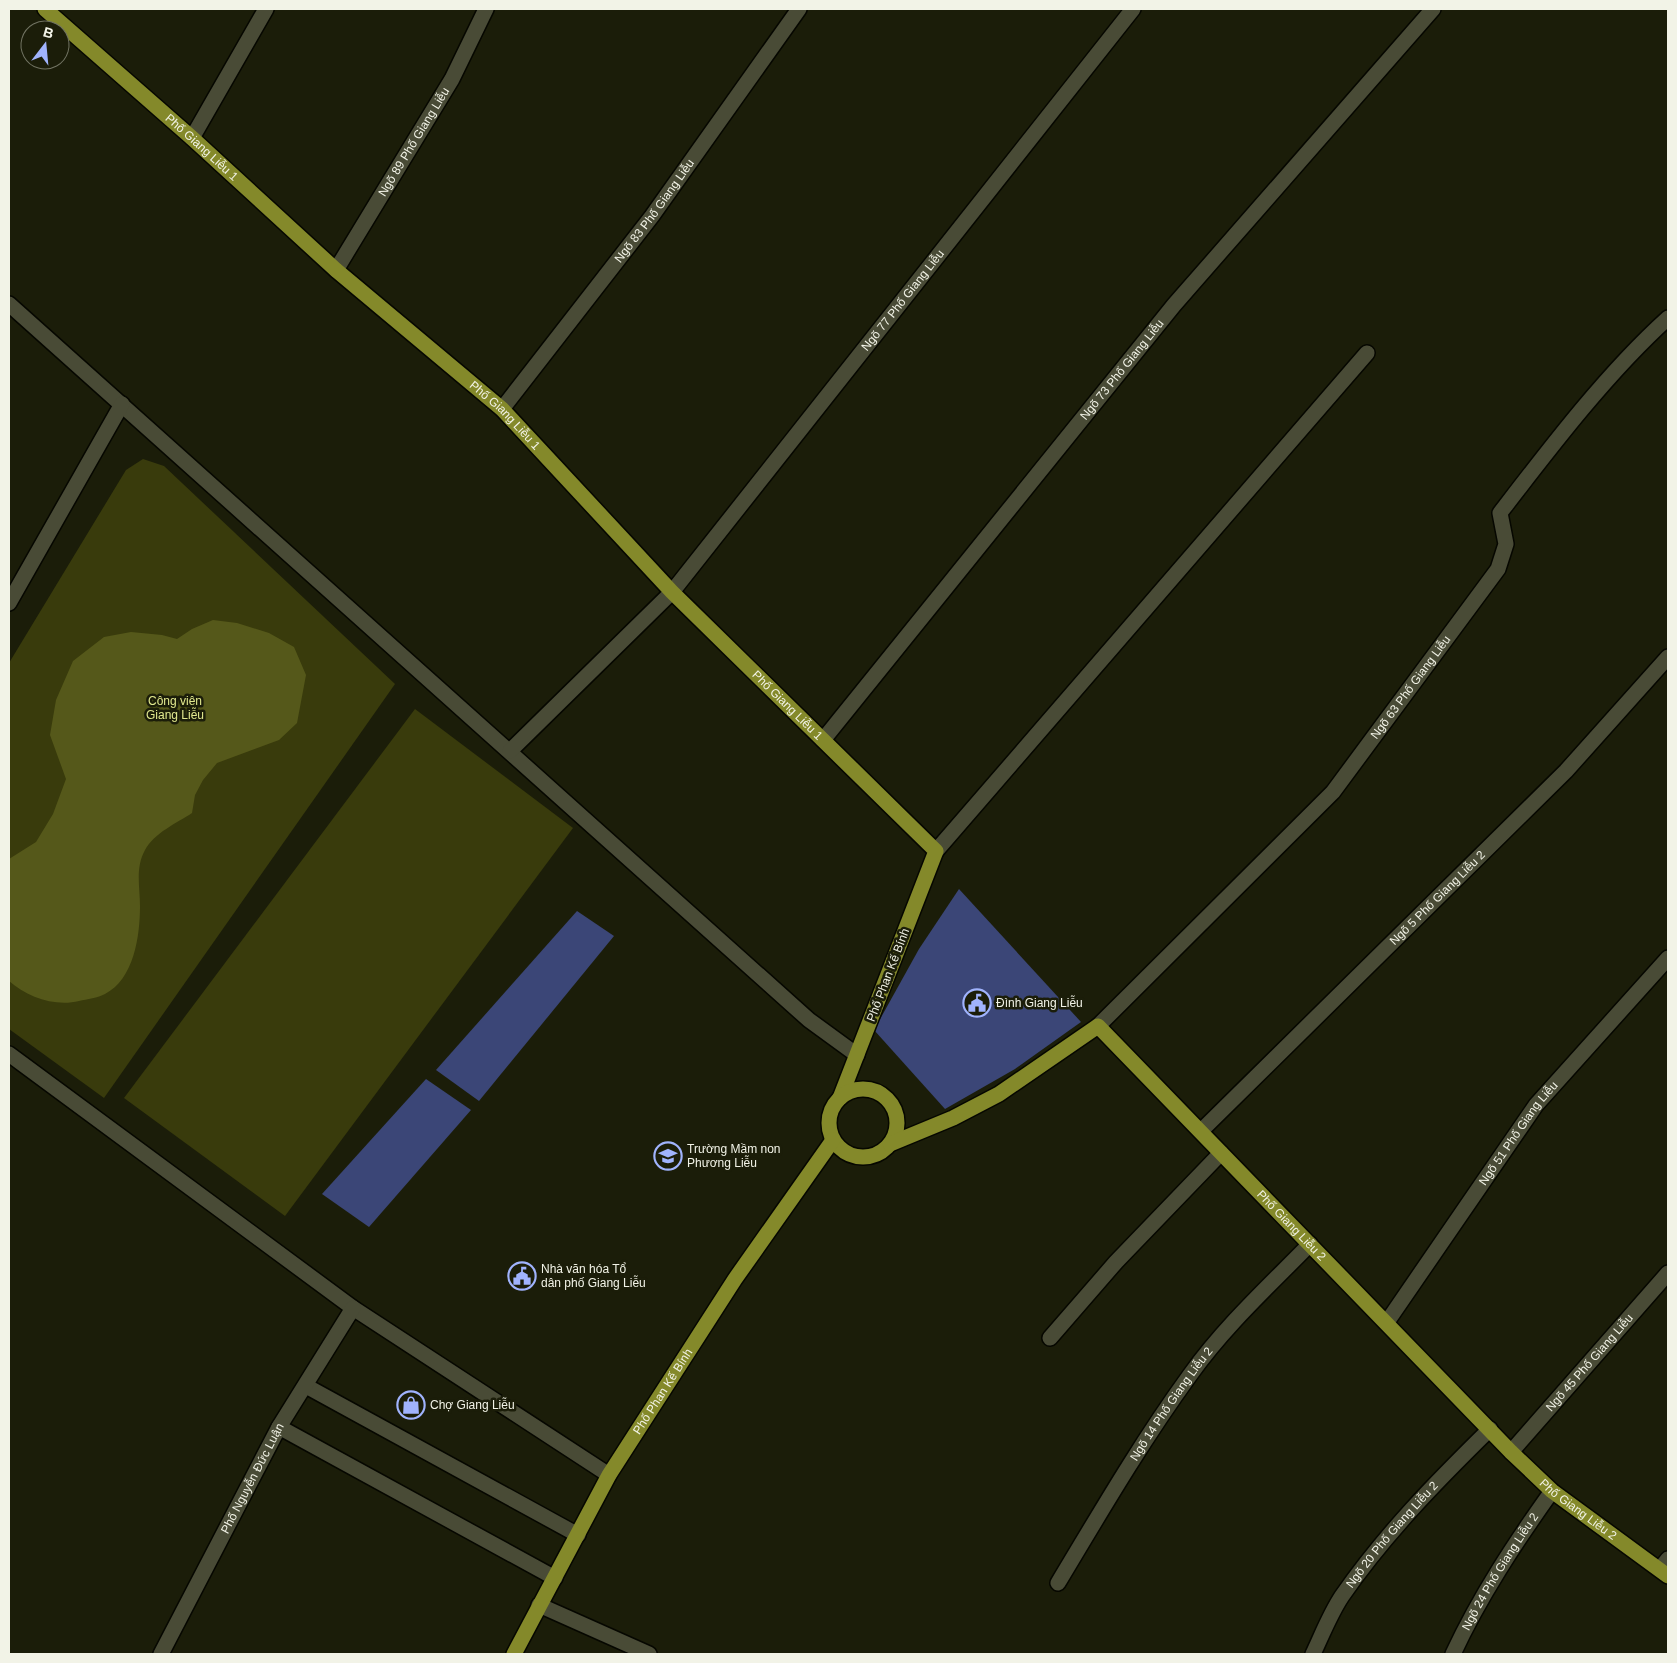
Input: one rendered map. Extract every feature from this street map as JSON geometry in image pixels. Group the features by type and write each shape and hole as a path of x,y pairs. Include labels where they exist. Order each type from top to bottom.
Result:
{"main road":[{"name":"Phố Giang Liễu 1","path":"45,9 192,138 336,270 502,409 672,592 936,851"},
{"name":"Phố Phan Kế Bính","path":"840,1098 936,851"},
{"name":"Phố Giang Liễu 2","path":"1098,1026 1511,1452 1552,1491 1665,1568"},
{"path":"890,1144 895,1136 897,1121 894,1107 880,1093 861,1089 849,1091 832,1107 829,1118 829,1130 841,1149 851,1155 862,1157 874,1156 890,1144 953,1118 998,1094 1098,1026"},
{"name":"Phố Phan Kế Bính","path":"514,1654 609,1475 735,1279 834,1140"}],"street":[{"path":"192,138 266,9"},
{"name":"Ngõ 89 Phố Giang Liễu","path":"336,270 452,79 486,9"},
{"name":"Ngõ 83 Phố Giang Liễu","path":"502,409 652,216 799,9"},
{"name":"Ngõ 77 Phố Giang Liễu","path":"510,751 672,592 1133,9"},
{"name":"Ngõ 73 Phố Giang Liễu","path":"823,740 1174,305 1433,9"},
{"path":"9,304 810,1020 857,1055"},
{"name":"Ngõ 63 Phố Giang Liễu","path":"1098,1026 1333,792 1498,569 1506,544 1500,513 1535,468 1639,344 1668,318"},
{"path":"936,851 1367,354"},
{"path":"9,603 122,404"},
{"name":"Ngõ 5 Phố Giang Liễu 2","path":"1201,1131 1566,771 1668,657"},
{"name":"Ngõ 51 Phố Giang Liễu","path":"1387,1322 1536,1106 1668,958"},
{"path":"9,1054 353,1308 609,1475"},
{"path":"1050,1338 1116,1262 1221,1153"},
{"name":"Ngõ 14 Phố Giang Liễu 2","path":"1058,1583 1104,1506 1190,1374 1232,1323 1310,1244"},
{"name":"Ngõ 45 Phố Giang Liễu","path":"1511,1452 1668,1273"},
{"name":"Phố Nguyễn Đức Luận","path":"161,1654 279,1427 353,1308"},
{"path":"306,1386 578,1535"},
{"path":"279,1427 554,1578"},
{"name":"Ngõ 20 Phố Giang Liễu 2","path":"1313,1654 1341,1597 1391,1532 1490,1429"},
{"name":"Ngõ 24 Phố Giang Liễu 2","path":"1453,1654 1470,1618 1510,1549 1552,1491"},
{"path":"540,1606 648,1654"}],"green space":[{"name":"Công viên Giang Liễu","path":"143,459 164,466 395,684 104,1098 9,1029 9,663 126,470"},
{"path":"415,709 573,828 285,1216 124,1098"}],"shaded area":[{"path":"213,620 237,623 269,633 294,647 306,675 297,723 279,740 217,763 203,780 195,795 192,813 160,833 149,844 142,857 139,871 140,918 137,943 129,967 115,987 105,994 70,1003 51,1002 24,992 9,981 9,859 36,842 53,814 66,779 50,735 56,700 73,661 104,637 131,632 162,635 177,639 192,629"}],"building":[{"name":"Đình Giang Liễu","path":"959,889 1081,1022 1015,1069 945,1109 874,1030 919,949"},
{"path":"577,911 614,936 479,1101 436,1070"},
{"path":"426,1079 471,1110 369,1227 322,1194"}],"place":[{"name":"Đình Giang Liễu","path":"977,1003"},
{"name":"Trường Mầm non Phương Liễu","path":"668,1156"},
{"name":"Nhà văn hóa Tổ dân phố Giang Liễu","path":"522,1276"},
{"name":"Chợ Giang Liễu","path":"411,1405"}]}
